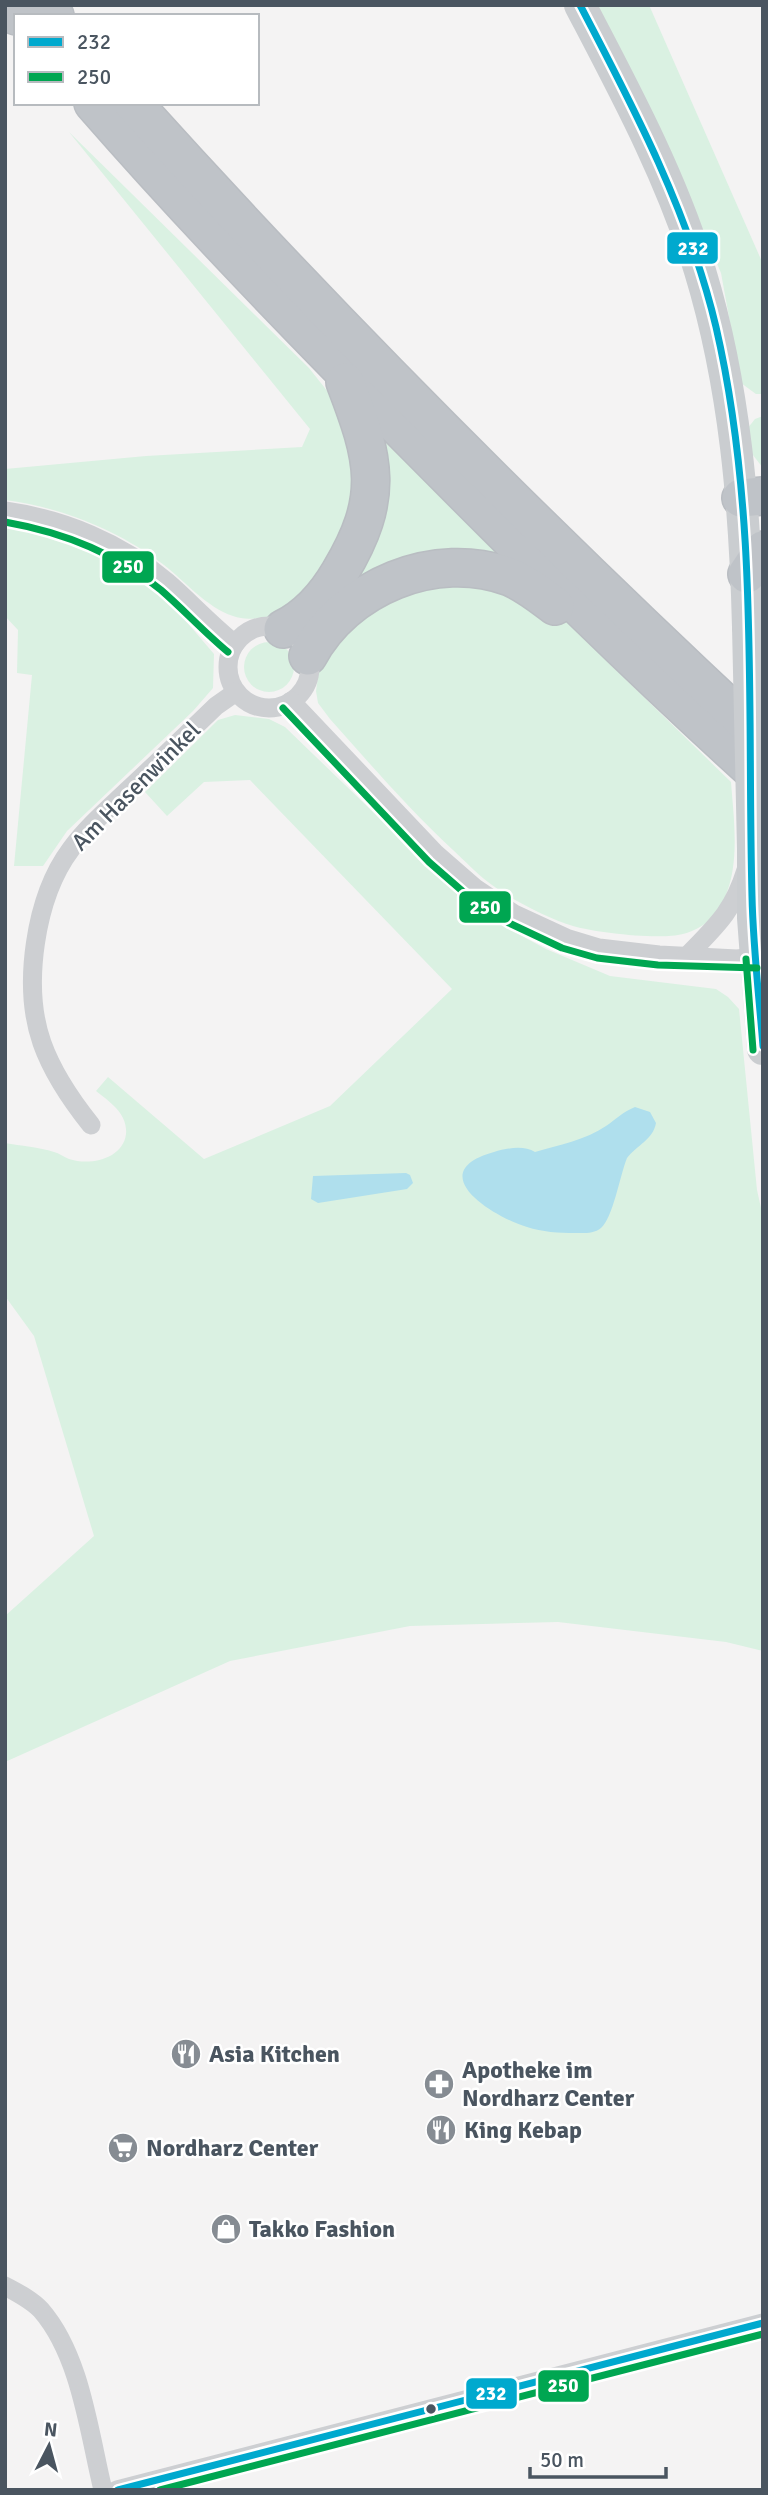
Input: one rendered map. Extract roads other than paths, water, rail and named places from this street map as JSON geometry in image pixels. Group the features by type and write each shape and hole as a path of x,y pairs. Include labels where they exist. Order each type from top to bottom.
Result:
{"highway":[{"path":"95,105 201,222 340,368 577,605 763,780"},
{"path":"135,105 257,238 455,443 615,600 763,739"},
{"path":"283,629 312,609 332,585 362,532 369,504 372,478 368,449 340,368"},
{"path":"308,656 325,630 365,596 402,577 433,569 452,567 490,571 528,586 556,606 577,605"}],"main road":[{"path":"580,5 658,163 699,268 716,328 752,497 755,562 748,627 752,892 759,957 763,1049"}],"street":[{"path":"5,511 61,523 124,551 164,579 234,644"},
{"path":"265,626 283,629 299,639 308,656 310,669 300,693 291,701 275,708 264,708 248,702 236,692 229,677 228,665 234,644 243,635 265,626"},
{"name":"Am Hasenwinkel","path":"91,1125 65,1093 42,1042 37,1017 34,962 48,891 70,851 93,822 216,706 236,692"},
{"path":"291,701 436,854 493,901 544,929 588,945 623,952 686,957 759,957"},
{"path":"686,957 730,910 740,890 753,849"},
{"path":"5,2286 23,2295 41,2309 66,2353 75,2374 103,2490"},
{"path":"117,2490 763,2323"}],"water":[{"path":"635,1107 650,1112 656,1123 648,1138 627,1158 609,1215 601,1228 595,1231 557,1232 527,1227 482,1204 463,1182 464,1171 473,1161 504,1149 521,1148 535,1152 572,1142 598,1131"},
{"path":"410,1175 413,1183 407,1189 318,1203 311,1199 313,1176"}],"place":[{"name":"Asia Kitchen","path":"186,2054"},
{"name":"Apotheke im Nordharz Center","path":"439,2084"},
{"name":"King Kebap","path":"441,2130"},
{"name":"Nordharz Center","path":"123,2148"},
{"name":"Takko Fashion","path":"226,2229"}]}
